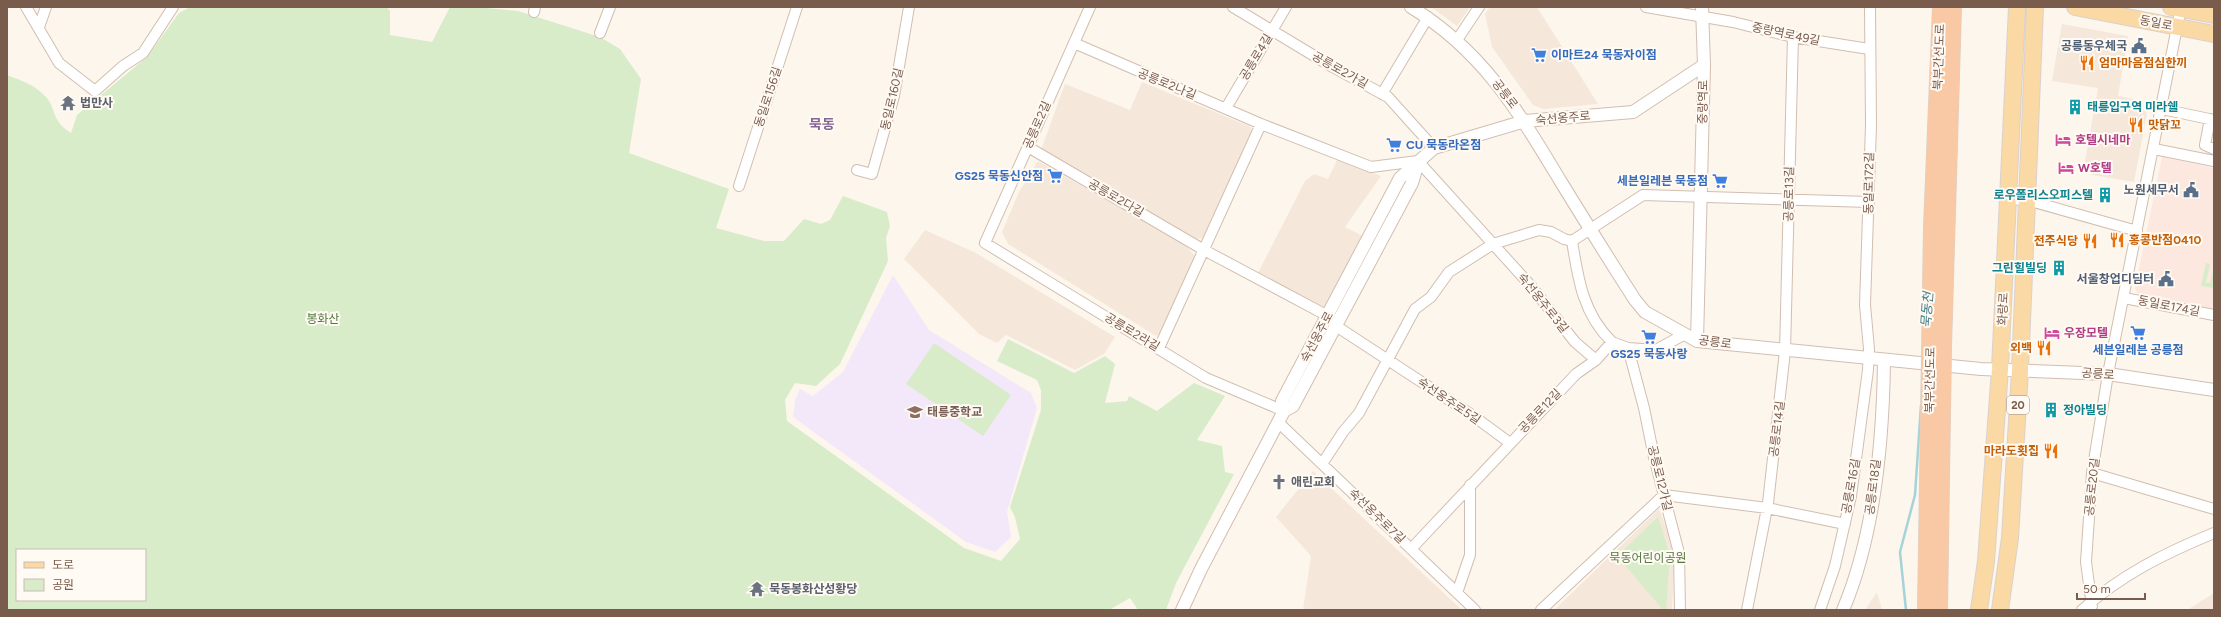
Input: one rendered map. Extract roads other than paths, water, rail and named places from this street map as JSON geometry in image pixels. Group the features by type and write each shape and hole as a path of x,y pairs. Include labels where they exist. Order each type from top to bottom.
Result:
{"highway":[{"name":"북부간선도로","path":"1926,610 1932,227 1941,7"},
{"name":"북부간선도로","path":"1939,610 1943,347 1953,7"}],"main road":[{"name":"화랑로","path":"1979,610 1986,561 2000,369 2017,7"},
{"name":"화랑로","path":"2000,610 2010,538 2020,370 2035,7"},
{"name":"동일로","path":"2075,7 2214,34"},
{"name":"동일로","path":"2178,8 2214,16"}],"street":[{"path":"26,7 39,27 58,63 95,91 123,66 143,53 173,7"},
{"path":"39,27 46,7"},
{"path":"600,33 610,7"},
{"name":"동일로156길","path":"739,186 797,7"},
{"name":"동일로160길","path":"856,170 872,174 881,147 901,59 909,7"},
{"name":"공릉로2길","path":"985,243 1090,7"},
{"name":"공릉로2가길","path":"1232,7 1388,97 1434,148"},
{"name":"공릉로4길","path":"1226,108 1286,7"},
{"name":"공릉로","path":"1412,7 1428,17 1457,40 1487,70 1525,121 1634,300 1645,312 1697,341 1785,351 1981,369 2108,374 2214,390"},
{"path":"1457,40 1479,7"},
{"name":"중랑역로49길","path":"1646,7 1702,12 1733,22 1793,37 1869,49"},
{"name":"동일로172길","path":"1868,359 1865,305 1871,125 1869,49 1870,7"},
{"name":"동일로174길","path":"2108,374 2178,27 2178,8"},
{"name":"중랑역로","path":"1697,341 1704,65 1702,12"},
{"path":"1382,94 1428,17"},
{"name":"공릉로13길","path":"1785,351 1793,37"},
{"name":"공릉로2나길","path":"1074,43 1149,77 1226,108 1261,124 1370,167 1418,161"},
{"name":"숙선옹주로","path":"1281,417 1282,401 1400,178 1418,161 1434,148 1525,121 1633,112 1704,65"},
{"path":"2162,109 2212,119 2205,145 2214,149"},
{"path":"1158,348 1261,124"},
{"name":"공릉로2다길","path":"1028,147 1204,250 1328,316"},
{"path":"2154,149 2214,161"},
{"name":"숙선옹주로","path":"1182,610 1201,569 1281,417 1293,406 1412,183 1418,161"},
{"name":"숙선옹주로3길","path":"1418,161 1531,286 1575,342 1596,360"},
{"path":"1322,464 1342,432 1359,413 1415,309 1431,297 1450,272 1493,244 1539,230 1551,232 1564,239 1572,240 1643,195 1869,202"},
{"path":"2008,199 2026,200 2137,231"},
{"path":"1572,240 1577,274 1588,310 1602,332 1612,342 1628,348 1656,350 1685,334"},
{"name":"공릉로2라길","path":"985,243 1206,378 1281,417"},
{"name":"동일로174길","path":"2124,298 2214,315"},
{"name":"숙선옹주로5길","path":"1336,326 1472,415 1510,443"},
{"name":"공릉로12길","path":"1411,549 1576,374 1596,360 1612,342"},
{"name":"공릉로12가길","path":"1628,348 1679,553 1680,610"},
{"name":"공릉로14길","path":"1747,610 1767,508 1785,351"},
{"name":"공릉로16길","path":"1820,610 1835,566 1845,524 1855,468 1868,359"},
{"name":"공릉로18길","path":"1843,610 1859,558 1872,503 1888,361"},
{"name":"공릉로20길","path":"2092,604 2086,562 2092,473 2108,374"},
{"name":"숙선옹주로7길","path":"1281,417 1322,464 1475,610"},
{"path":"2092,473 2214,509"},
{"path":"1456,593 1470,555 1470,485"},
{"path":"1541,610 1664,495 1767,508 1845,524"},
{"path":"2082,610 2092,604 2126,575 2182,546 2214,533"}],"waterway":[{"name":"묵동천","path":"1906,610 1900,552 1915,495 1921,405"}],"place":[{"name":"공릉동우체국","path":"2139,46"},
{"name":"이마트24 묵동자이점","path":"1539,55"},
{"name":"엄마마음점심한끼","path":"2087,63"},
{"name":"법만사","path":"68,103"},
{"name":"태릉입구역 미라쉘","path":"2075,107"},
{"name":"맛닭꼬","path":"2136,125"},
{"name":"호텔시네마","path":"2063,140"},
{"name":"CU 묵동라온점","path":"1394,145"},
{"name":"W호텔","path":"2066,168"},
{"name":"GS25 묵동신안점","path":"1055,176"},
{"name":"세븐일레븐 묵동점","path":"1720,181"},
{"name":"노원세무서","path":"2191,190"},
{"name":"로우폴리스오피스텔","path":"2105,195"},
{"name":"홍콩반점0410","path":"2117,240"},
{"name":"전주식당","path":"2090,241"},
{"name":"그린힐빌딩","path":"2059,268"},
{"name":"서울창업디딤터","path":"2166,279"},
{"name":"우장모텔","path":"2052,333"},
{"name":"세븐일레븐 공릉점","path":"2138,333"},
{"name":"GS25 묵동사랑","path":"1649,337"},
{"name":"외백","path":"2044,348"},
{"name":"정아빌딩","path":"2051,410"},
{"name":"태릉중학교","path":"915,412"},
{"name":"마라도횟집","path":"2051,451"},
{"name":"애린교회","path":"1279,482"},
{"name":"묵동봉화산성황당","path":"757,589"}],"district":[{"name":"묵동","path":"822,124"}],"park label":[{"name":"봉화산","path":"323,319"},
{"name":"묵동어린이공원","path":"1648,558"}]}
